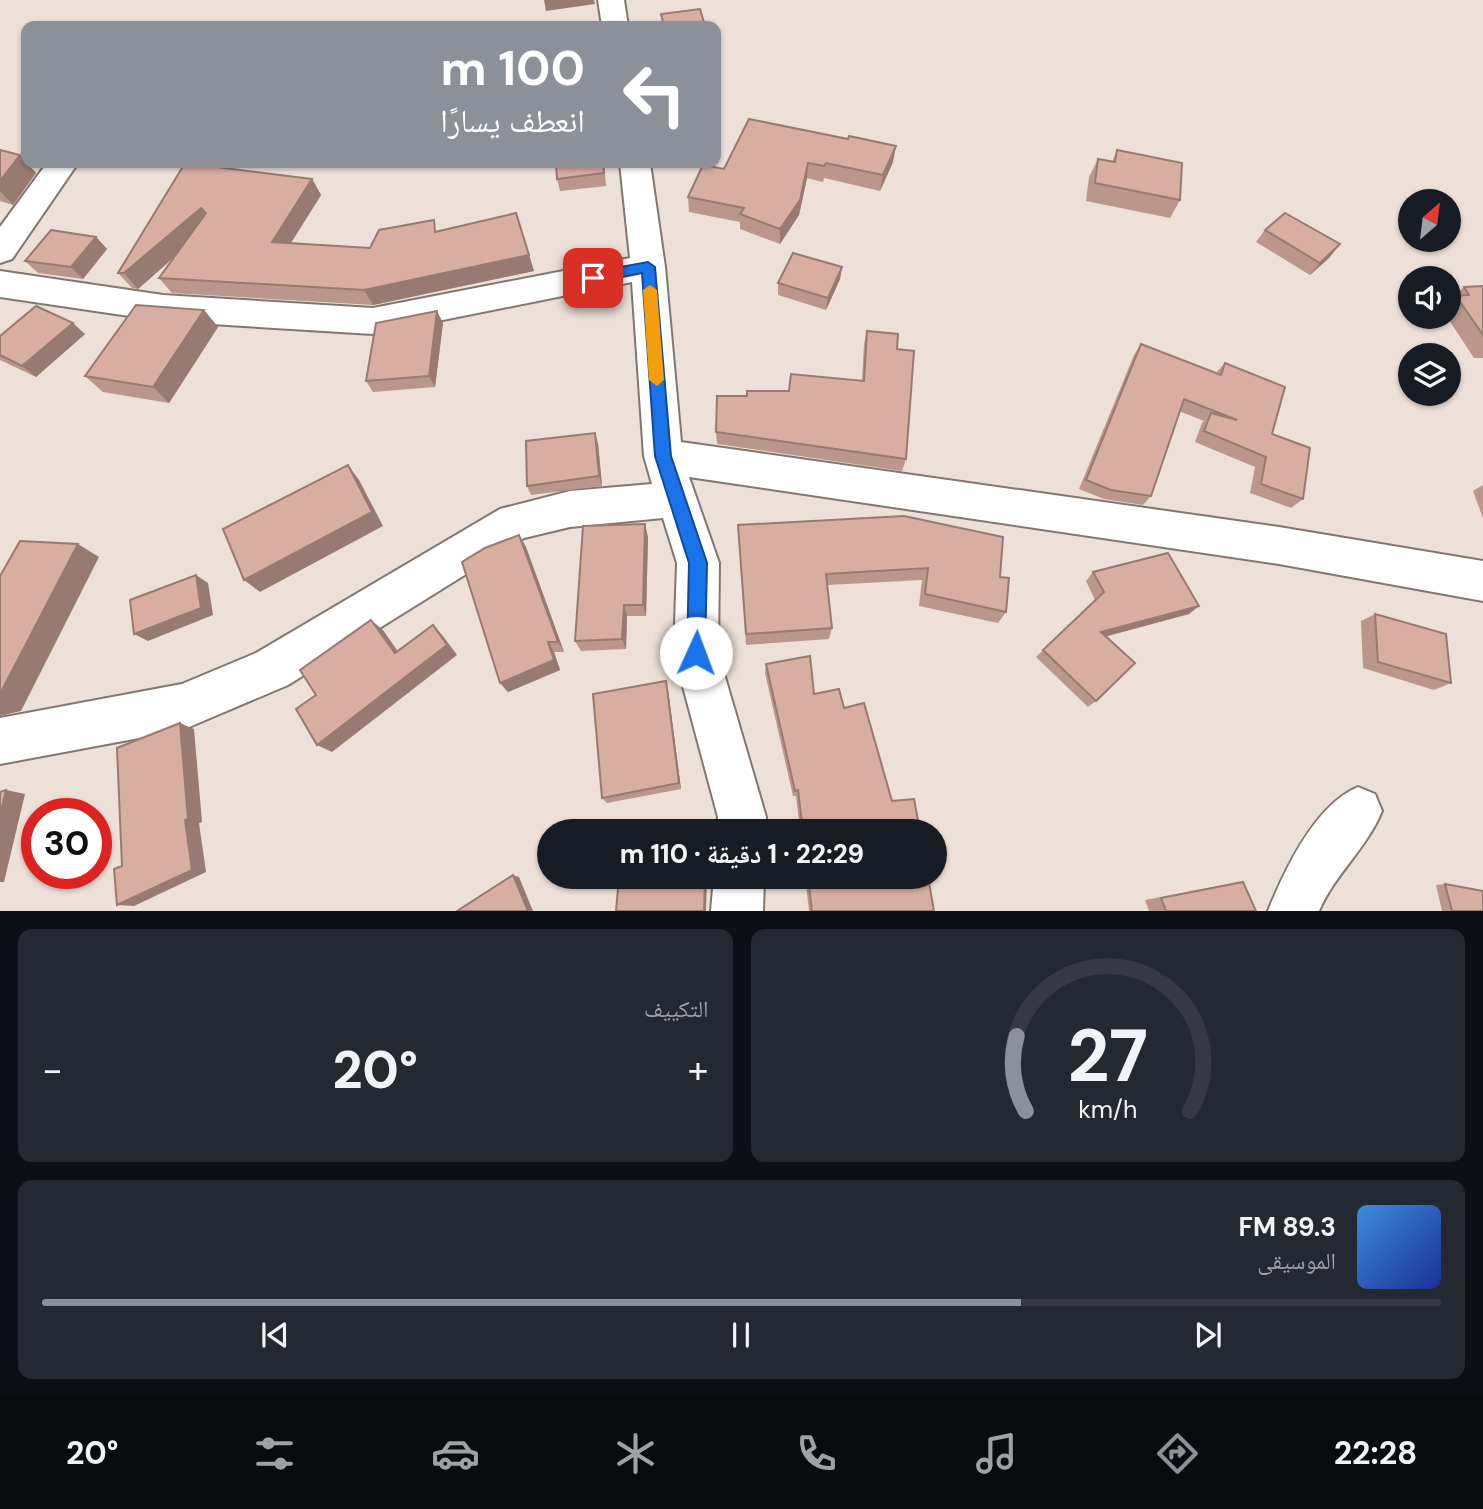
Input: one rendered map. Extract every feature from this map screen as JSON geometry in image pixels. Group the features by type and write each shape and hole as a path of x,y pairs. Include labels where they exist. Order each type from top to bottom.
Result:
{"street":[{"path":"611,0 614,21"},
{"path":"0,250 59,168"},
{"path":"636,168 648,267 663,456 698,563 696,653 742,819"},
{"path":"0,284 163,308 373,321 648,267"},
{"path":"663,456 824,482 1347,555 1483,581"},
{"path":"0,741 182,707 195,702 272,668 442,568 514,522 569,509 677,499"},
{"path":"1293,911 1311,870 1358,811"},
{"path":"737,911 738,889"}],"building":[{"path":"700,9 704,21 663,21 661,14"},
{"path":"749,119 896,146 883,175 826,163 824,166 808,163 800,200 780,229 740,214 744,208 688,197 702,168 724,169"},
{"path":"0,150 20,155 0,181"},
{"path":"1117,150 1182,163 1180,200 1095,183 1098,159 1115,162"},
{"path":"182,168 225,168 312,179 272,242 370,248 379,230 434,220 435,232 516,213 529,255 364,290 159,278 206,213 201,208 124,273 118,273"},
{"path":"556,168 604,168 604,173 557,179"},
{"path":"1285,213 1340,244 1320,263 1265,230"},
{"path":"51,230 96,237 71,267 25,261"},
{"path":"793,253 842,267 828,298 778,283"},
{"path":"1483,286 1483,335 1461,303 1461,296 1469,295 1464,287"},
{"path":"136,305 204,310 153,387 85,376"},
{"path":"36,306 73,323 22,366 0,355 0,336"},
{"path":"437,311 429,376 366,381 376,323"},
{"path":"867,331 898,334 897,349 914,351 906,459 716,432 717,396 747,396 747,391 789,391 791,374 864,381"},
{"path":"1141,344 1221,375 1225,363 1285,387 1272,434 1310,448 1303,499 1261,484 1266,457 1204,431 1211,413 1237,420 1184,399 1151,496 1111,490 1086,480"},
{"path":"595,433 599,476 527,486 526,441"},
{"path":"348,465 372,512 244,580 223,529"},
{"path":"904,516 1003,537 1000,577 1009,578 1006,612 925,594 928,568 826,574 832,628 746,634 738,525"},
{"path":"645,524 643,605 624,605 622,639 575,641 583,526"},
{"path":"519,535 558,642 548,642 554,660 500,683 462,562 485,548"},
{"path":"20,541 78,544 0,694 0,576"},
{"path":"1168,553 1199,606 1101,632 1135,663 1096,701 1043,650 1104,592 1093,572"},
{"path":"196,575 201,608 134,634 130,600"},
{"path":"1375,614 1446,634 1451,683 1378,662"},
{"path":"371,620 395,653 433,625 447,645 317,745 296,709 316,695 300,670"},
{"path":"810,656 814,694 839,689 844,708 864,703 892,801 914,799 918,819 802,819 798,790 795,791 766,664"},
{"path":"666,681 679,783 602,798 593,694"},
{"path":"180,723 188,819 185,820 192,870 117,905 114,869 122,866 117,748"},
{"path":"6,790 0,816 0,792"},
{"path":"513,875 528,911 457,911"},
{"path":"1243,882 1256,911 1166,911 1161,898"},
{"path":"1445,884 1483,891 1483,911 1452,911"},
{"path":"618,889 705,889 704,911 616,911"},
{"path":"809,889 930,889 934,911 812,911"}],"slow traffic":[{"path":"650,290 657,380"}],"route":[{"path":"593,278 648,267 663,456 698,563 696,653"}]}
